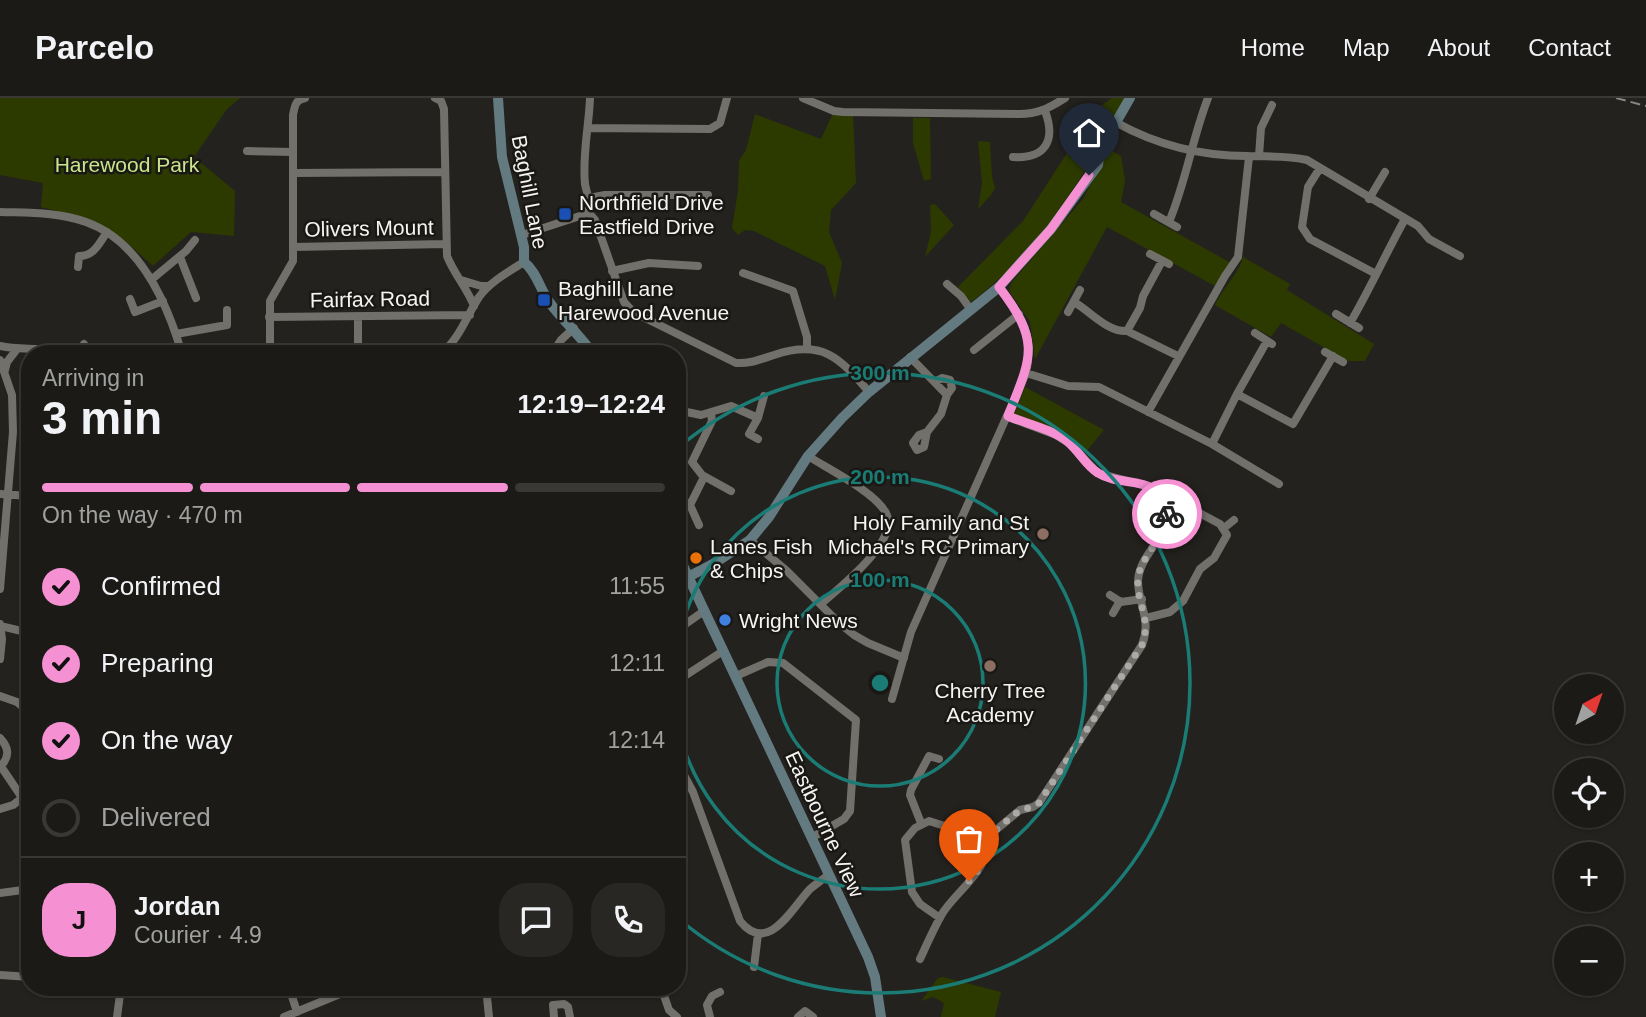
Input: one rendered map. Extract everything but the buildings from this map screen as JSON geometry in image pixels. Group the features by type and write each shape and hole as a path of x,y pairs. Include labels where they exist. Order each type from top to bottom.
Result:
{"street":[{"path":"270,345 270,301 293,261 293,115 295,104 305,98"},
{"path":"435,98 441,101 444,108 445,244 451,267 461,280 472,311"},
{"name":"Baghill Lane","path":"498,98 502,158 522,235 524,262 533,272 552,306 586,345"},
{"path":"522,235 583,215 587,211 589,198 585,184 590,98"},
{"path":"589,128 710,129 720,123 727,98"},
{"path":"803,98 843,112 1019,114 1045,111 1065,98"},
{"path":"686,575 713,565 750,540 760,530 808,456 842,418 910,357 999,287 1031,253 1098,165 1100,150 1130,98"},
{"path":"1154,214 1173,224 1190,150 1208,98"},
{"path":"1148,412 1225,276 1243,252 1254,156 1261,128 1272,105"},
{"path":"1013,157 1028,157 1046,146 1050,124 1045,111"},
{"path":"1117,122 1138,134 1190,150 1307,160 1418,226 1429,239 1460,256"},
{"path":"247,151 293,152"},
{"path":"1320,167 1308,187 1301,228 1310,239 1376,274"},
{"path":"293,173 444,172"},
{"path":"1369,199 1385,173"},
{"path":"589,198 605,195 708,195"},
{"path":"587,211 595,220 624,302 633,312 736,363 752,362 791,349 807,348 840,360 869,392"},
{"path":"0,212 34,213 82,221 107,232 133,255 150,280 163,301 179,345"},
{"path":"1350,323 1405,219"},
{"path":"78,267 79,256 94,252 107,232"},
{"path":"150,280 180,257 195,240"},
{"path":"1448,249 1454,240"},
{"name":"Olivers Mount","path":"293,247 445,244"},
{"path":"1127,331 1140,308 1143,296 1166,262 1150,254"},
{"path":"180,257 196,298"},
{"path":"450,345 489,286 524,262"},
{"path":"612,271 649,263 698,266"},
{"path":"743,273 793,291 807,337 807,348"},
{"path":"461,280 489,286"},
{"path":"947,284 961,296 971,310"},
{"path":"892,699 911,632 1026,373 1030,350 1028,339 1019,314 999,287"},
{"path":"1068,312 1080,290"},
{"path":"130,299 135,312 163,301"},
{"path":"1074,302 1089,310 1095,318 1120,331 1127,331 1178,356"},
{"path":"176,334 227,325 227,310"},
{"name":"Fairfax Road","path":"269,317 358,317 472,311"},
{"path":"974,350 1019,314"},
{"path":"1336,314 1359,328"},
{"path":"358,317 358,345"},
{"path":"558,345 574,328"},
{"path":"1212,444 1237,394 1270,343 1255,333"},
{"path":"989,339 995,346"},
{"path":"0,346 21,349"},
{"path":"5,370 7,362 17,349"},
{"path":"1237,394 1293,424 1329,354 1343,362"},
{"path":"910,357 947,395 941,414 927,432"},
{"path":"0,360 12,395 13,420 4,494 0,589"},
{"path":"1026,373 1068,386 1099,387 1212,444 1279,484"},
{"path":"758,439 749,434 758,418 764,396"},
{"path":"686,412 701,415 730,406 758,418"},
{"path":"711,413 712,421 692,459 705,477 724,491"},
{"path":"985,839 1020,810 1039,803 1142,645 1147,631 1138,580 1142,567 1163,532 1166,509 1157,491 1151,487 1098,474 1069,443 1008,416"},
{"path":"808,456 873,499 886,512 889,520 885,538 872,555 821,604"},
{"path":"699,525 686,503 705,477"},
{"path":"1146,618 1170,612 1183,601 1200,569 1214,558 1227,535 1220,524 1186,507 1166,509"},
{"path":"1224,528 1234,520"},
{"path":"750,540 854,635 904,658"},
{"path":"686,581 723,651 686,675"},
{"path":"1110,595 1120,601 1142,599"},
{"path":"1113,613 1120,601"},
{"path":"686,623 704,611"},
{"path":"0,659 0,625 21,631"},
{"name":"Eastbourne View","path":"723,651 868,957 875,977 881,1017"},
{"path":"736,676 768,662 783,663 856,720 850,811 844,819 811,838"},
{"path":"0,696 21,705"},
{"path":"0,738 8,754 0,766 21,796"},
{"path":"921,823 910,795 925,754 939,759"},
{"path":"686,779 740,921 747,930 758,934 766,933 781,924 812,887 828,875"},
{"path":"0,809 21,800"},
{"path":"940,918 920,904 912,892 905,840 921,823 929,821 985,839"},
{"path":"920,959 940,918 957,892 983,863 987,847 985,839"},
{"path":"0,893 21,890"},
{"path":"754,967 758,934"},
{"path":"0,975 21,976"},
{"path":"710,1017 707,1005 716,992"},
{"path":"117,1017 120,996"},
{"path":"292,996 297,1012"},
{"path":"284,1017 335,996"},
{"path":"487,996 489,1017"},
{"path":"665,996 669,1010 677,1017"},
{"path":"554,1017 552,1004 564,1004 568,1007 570,1017"},
{"path":"798,1017 805,1011 813,1017"}],"green space":[{"name":"Harewood Park","path":"0,98 240,98 227,109 194,157 235,191 234,236 191,232 153,266 123,239 97,222 41,207 43,183 0,175"},
{"path":"1112,98 1125,98 1094,156 1060,209 1020,258 971,302 958,287 1023,221 1080,133 1068,126 1079,122"},
{"path":"834,111 853,113 856,183 831,210 829,232 842,263 835,300 825,266 754,231 745,230 738,235 732,228 738,191 739,161 746,150 755,114 821,139"},
{"path":"913,118 930,118 931,179 924,181 913,143"},
{"path":"978,141 990,142 995,188 978,209 982,183"},
{"path":"1109,149 1121,156 1125,181 1121,202 1231,263 1215,286 1107,227 1035,359 1030,322 1009,291 1011,283 1083,199"},
{"path":"935,204 954,225 925,257 931,232 930,205"},
{"path":"1243,257 1290,284 1287,290 1374,344 1365,361 1348,361 1281,323 1271,337 1215,305"},
{"path":"1025,387 1104,430 1085,453 1063,431 1014,414"},
{"path":"938,978 1001,992 995,1017 941,1017 944,1003 933,997 921,1001"}],"railway":[{"path":"1616,98 1646,106"}],"way so far":[{"path":"969,881 983,863 987,847 985,839 1020,810 1039,803 1142,645 1147,631 1138,580 1142,567 1166,526 1167,514"}],"place":[{"name":"Northfield Drive Eastfield Drive","path":"565,214"},
{"name":"Baghill Lane Harewood Avenue","path":"544,300"},
{"name":"Holy Family and St Michael's RC Primary","path":"1043,534"},
{"name":"Lanes Fish & Chips","path":"696,558"},
{"name":"Wright News","path":"725,620"},
{"name":"Cherry Tree Academy","path":"990,666"}],"route":[{"path":"1089,175 1051,229 999,287 1019,314 1030,350 1026,373 1008,416 1069,443 1098,474 1151,487 1159,494 1167,514"}]}
